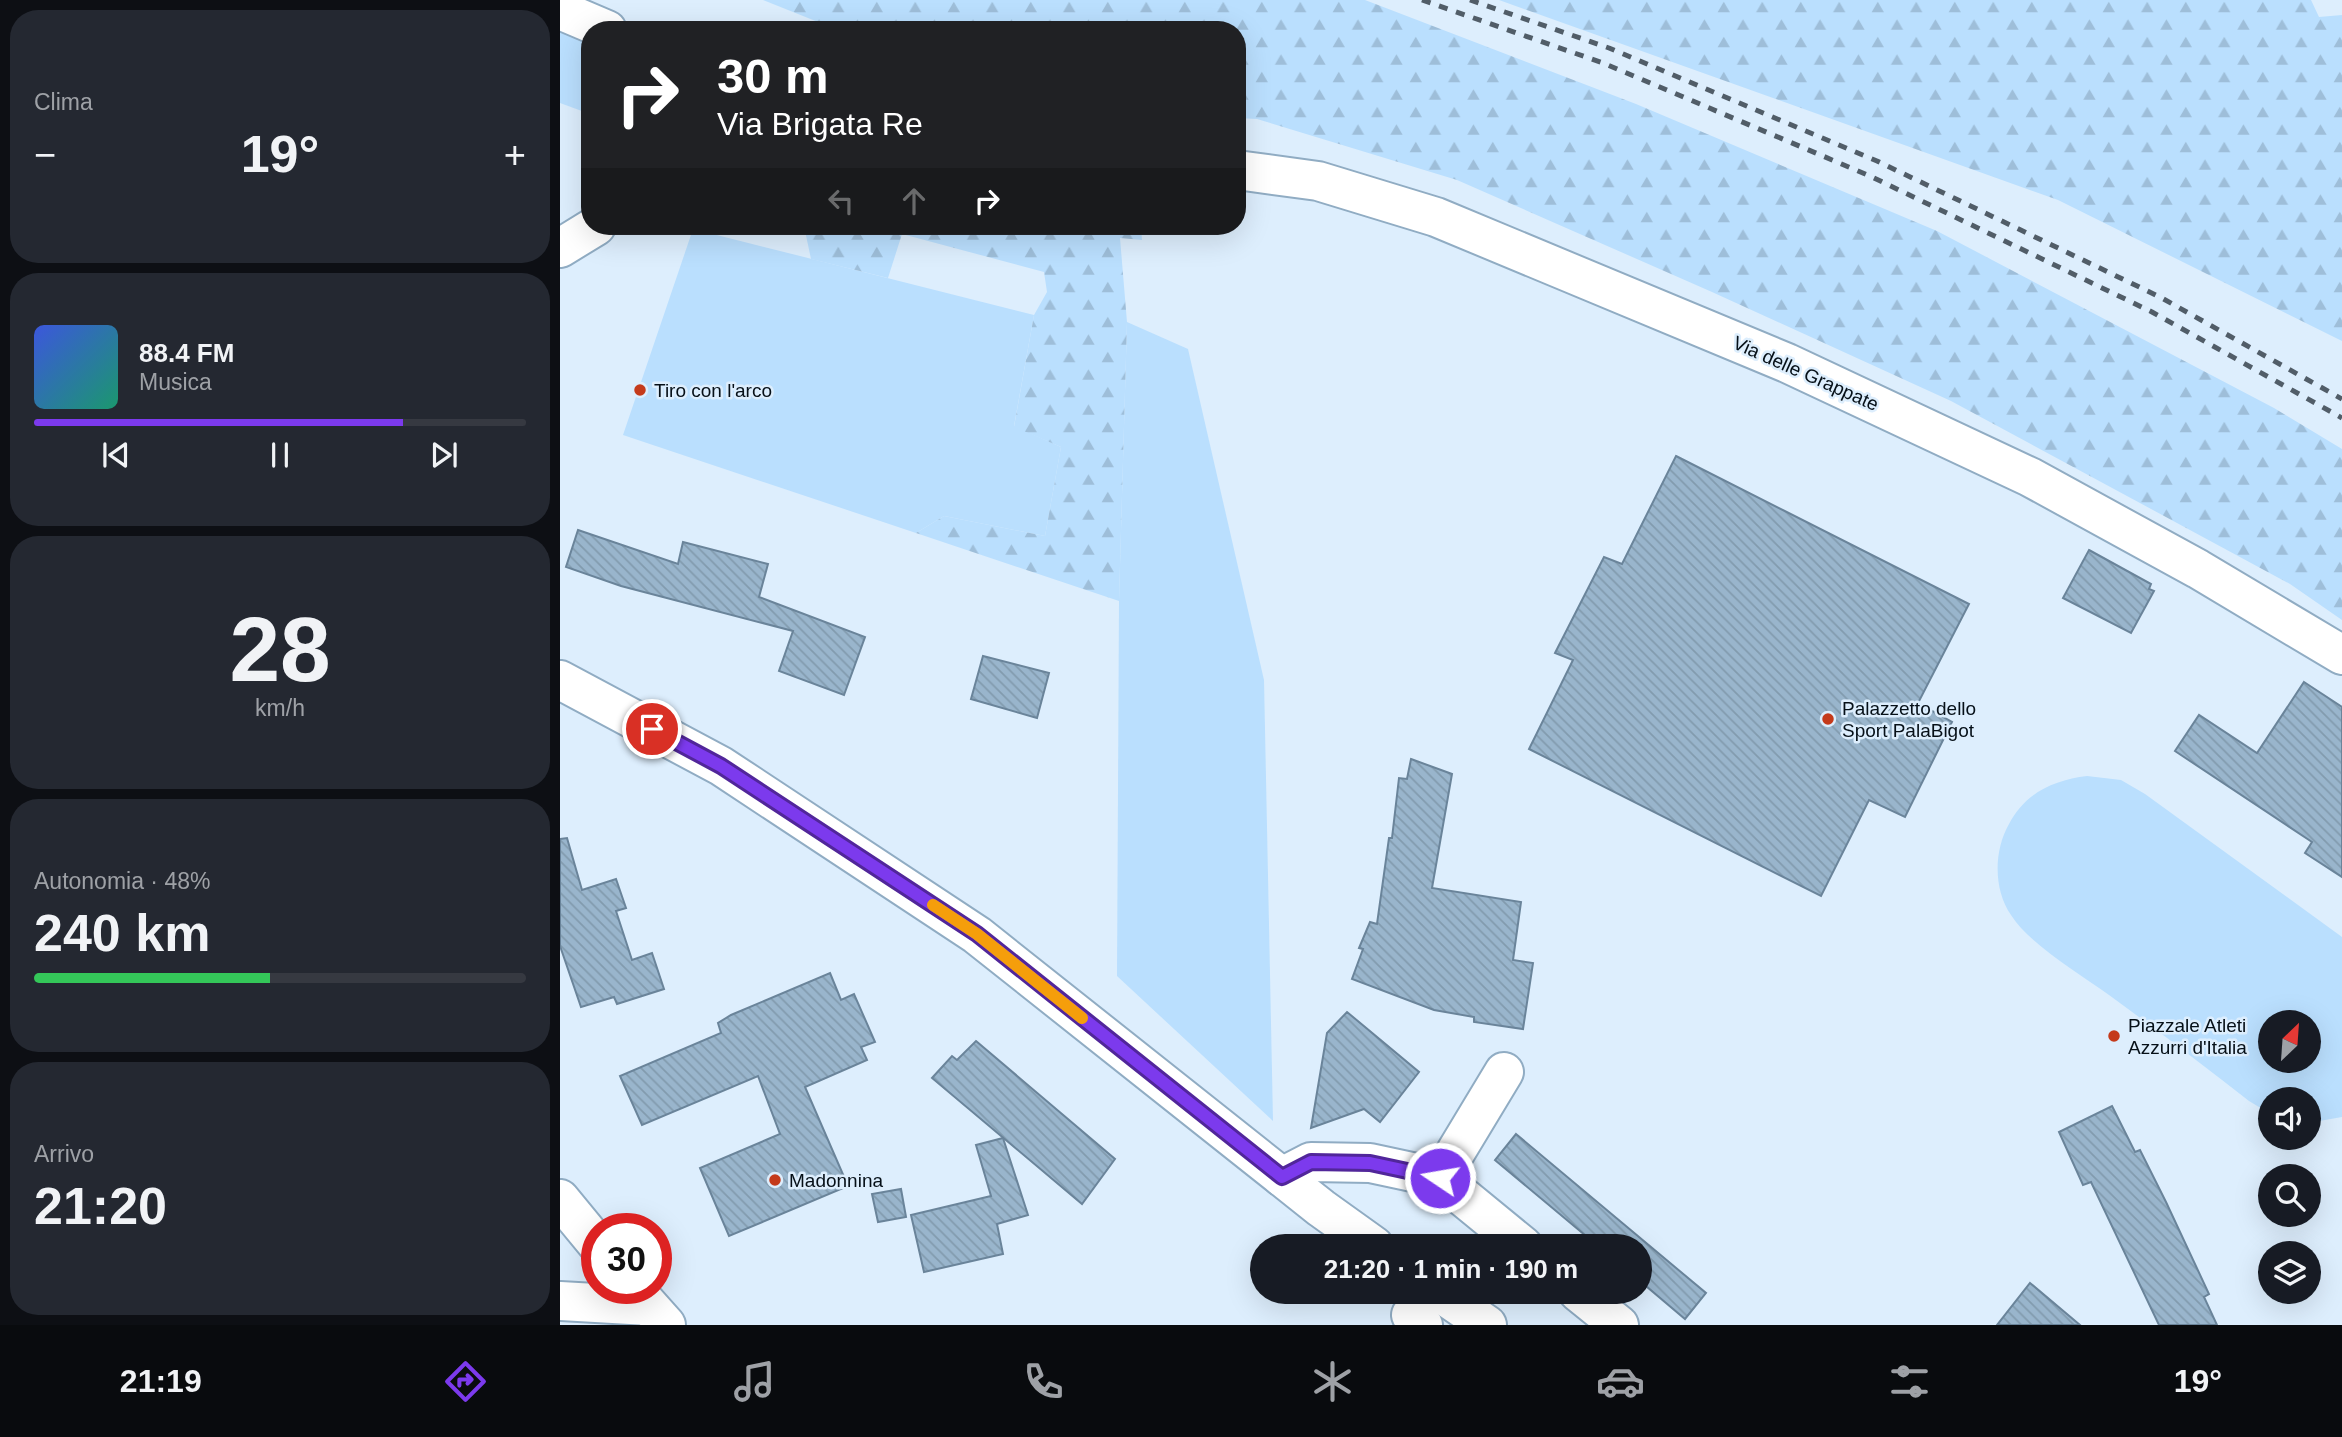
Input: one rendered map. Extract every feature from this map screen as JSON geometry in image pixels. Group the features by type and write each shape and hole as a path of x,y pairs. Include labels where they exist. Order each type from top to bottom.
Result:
{"street":[{"path":"560,10 586,21"},
{"name":"Via delle Grappate","path":"1246,171 1318,181 1436,217 1787,363 2030,477 2198,569 2342,655"},
{"path":"560,248 581,235"},
{"path":"560,680 721,766 977,934 1357,1234"},
{"path":"1440,1178 1504,1072"},
{"path":"1282,1177 1311,1162 1370,1163 1440,1178 1508,1234"},
{"path":"560,1199 581,1225"},
{"path":"560,1301 649,1306"},
{"path":"1593,1304 1619,1325"},
{"path":"1424,1311 1487,1325"}],"green space":[{"path":"763,0 1365,0 1636,104 1937,231 2274,408 2342,449 2342,620 2290,584 1951,401 1457,180 1257,119 1246,118 1246,21 816,21"},
{"path":"1499,0 2311,0 2319,17 2342,15 2342,341 2058,200"},
{"path":"560,27 581,36 581,111 560,103"},
{"path":"691,235 717,235 1034,315 1014,426 1061,447 1045,536 944,516 916,533 623,435"},
{"path":"806,235 902,235 888,278 811,259"},
{"path":"906,235 1142,235 1142,240 1120,238 1127,322 1119,601 916,533 944,516 1045,536 1061,447 1014,427 1034,315 1047,292 1044,272"},
{"path":"1127,322 1188,349 1264,680 1273,1121 1117,976 1119,601"},
{"path":"2087,776 2121,780 2145,794 2342,937 2342,1117 2321,1121 2321,1087 2258,1087 2258,1106 2056,958 2019,926 2005,905 2001,893 1998,870 2000,846 2009,824 2023,804 2042,790 2063,781"}],"building":[{"path":"1676,456 1969,604 1918,703 1952,722 1905,817 1869,800 1821,896 1529,749 1573,660 1555,653 1604,557 1622,564"},
{"path":"578,530 678,564 683,542 768,564 759,597 865,637 844,695 779,671 793,631 621,586 566,567"},
{"path":"2089,550 2151,584 2149,589 2154,591 2131,633 2063,598"},
{"path":"983,656 1049,673 1037,718 971,699"},
{"path":"2304,682 2342,707 2342,877 2305,853 2312,842 2175,751 2199,715 2257,753"},
{"path":"1411,759 1452,774 1432,888 1521,902 1513,960 1533,963 1523,1029 1474,1022 1474,1017 1434,1010 1352,979 1363,949 1359,948 1370,922 1377,924 1399,778 1407,779"},
{"path":"567,838 582,890 616,879 626,908 616,911 632,960 652,953 664,989 617,1004 614,997 581,1007 560,946 560,839"},
{"path":"830,973 841,1000 854,994 875,1042 861,1047 867,1060 805,1087 848,1186 729,1236 700,1168 780,1134 758,1076 642,1125 620,1076 721,1033 718,1023 731,1015"},
{"path":"1347,1012 1419,1072 1380,1122 1364,1109 1311,1128 1327,1033"},
{"path":"976,1041 1115,1159 1082,1204 932,1078 952,1056 957,1060"},
{"path":"2112,1106 2135,1152 2140,1150 2166,1202 2209,1294 2204,1297 2217,1325 2159,1325 2091,1182 2083,1185 2059,1132"},
{"path":"1516,1134 1635,1234 1584,1234 1495,1160"},
{"path":"1003,1138 1028,1215 997,1224 1003,1254 924,1272 911,1215 991,1196 976,1145"},
{"path":"901,1189 906,1217 878,1222 872,1194"},
{"path":"1652,1248 1706,1293 1685,1319 1652,1291"},
{"path":"2030,1283 2080,1325 1997,1325"}],"railway":[{"path":"1422,0 1603,63 1870,176 2152,312 2342,418"},
{"path":"1470,0 1609,48 1877,161 2160,297 2342,399"}],"slow traffic":[{"path":"933,905 977,934 1082,1018"}],"place":[{"name":"Tiro con l'arco","path":"640,390"},
{"name":"Palazzetto dello Sport PalaBigot","path":"1828,719"},
{"name":"Piazzale Atleti Azzurri d'Italia","path":"2114,1036"},
{"name":"Madonnina","path":"775,1180"}],"route":[{"path":"652,729 721,766 977,934 1282,1177 1311,1162 1370,1163 1440,1178"}]}
